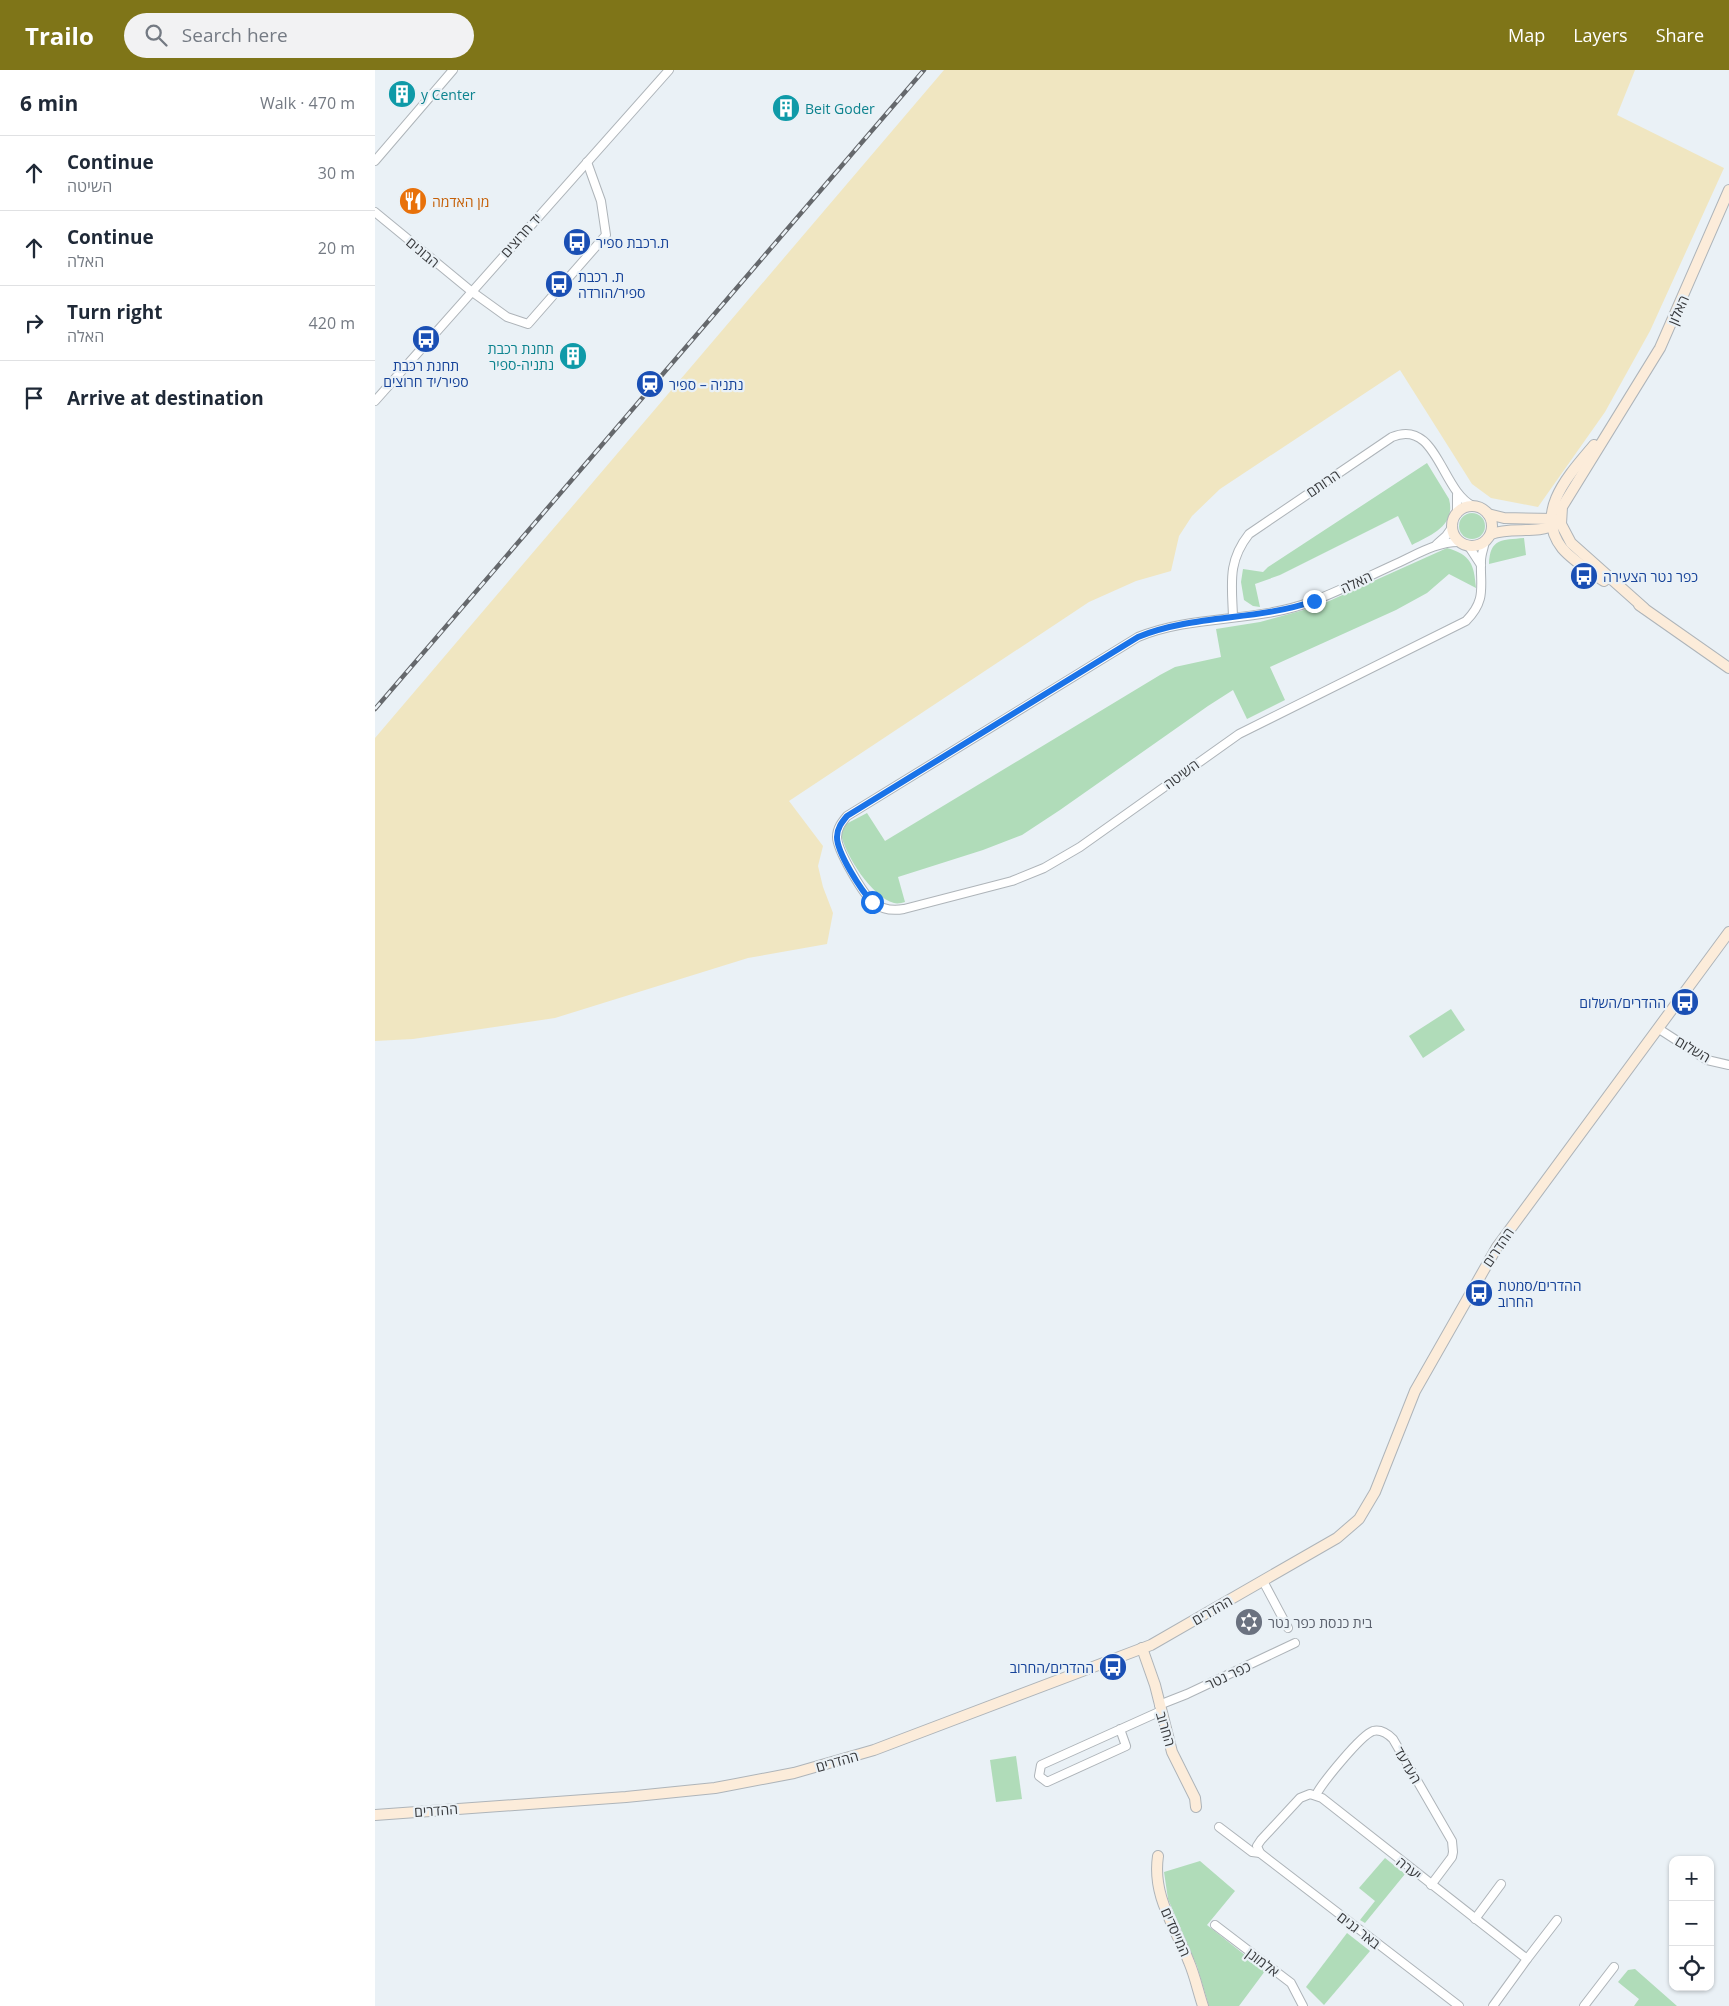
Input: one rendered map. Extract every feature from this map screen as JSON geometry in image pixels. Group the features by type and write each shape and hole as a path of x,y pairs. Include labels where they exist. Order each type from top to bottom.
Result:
{"main road":[{"name":"האלון","path":"1554,522 1565,501 1660,348 1729,190"},
{"path":"1554,522 1506,530 1488,538 1477,546 1464,544 1455,535 1453,526 1457,514 1464,508 1473,506 1482,509 1488,514 1504,518 1554,522 1563,530 1571,543 1644,608 1729,668"},
{"path":"1488,514 1492,523 1488,538"},
{"name":"ההדרים","path":"375,1815 636,1796 715,1788 794,1773 874,1750 1164,1638 1337,1538 1359,1519 1368,1506 1383,1474 1415,1391 1486,1266 1509,1231 1729,932"},
{"name":"החרוב","path":"1142,1648 1155,1685 1172,1752 1195,1798 1196,1808"},
{"name":"המייסדים","path":"1158,1856 1158,1878 1164,1906 1190,1962 1203,2006"}],"street":[{"path":"375,161 453,70"},
{"name":"יד חרוצים","path":"375,401 669,70"},
{"name":"הבונים","path":"375,212 471,291 507,316 528,324 606,235 601,201 587,162"},
{"name":"הרותם","path":"1233,617 1232,566 1238,550 1249,534 1392,438 1407,434 1426,442 1456,493 1458,499 1457,514"},
{"name":"הרותם","path":"1456,493 1465,502 1473,506"},
{"name":"האלה","path":"851,870 842,854 837,838 841,823 853,812 1138,637 1166,627 1286,609 1314,601 1436,545 1453,526"},
{"name":"השיטה","path":"851,870 872,902 882,908 896,910 1012,881 1044,868 1080,847 1239,734 1467,621 1478,607 1481,598 1483,589 1482,566 1488,538"},
{"path":"1464,544 1482,566"},
{"name":"האלה","path":"1436,545 1464,544"},
{"name":"השלום","path":"1659,1029 1707,1060 1729,1066"},
{"path":"1263,1581 1288,1628"},
{"name":"כפר נטר","path":"1121,1730 1126,1746 1047,1782 1039,1776 1041,1765 1121,1730 1187,1694 1295,1643"},
{"name":"העדעד","path":"1316,1795 1325,1780 1367,1734 1376,1731 1388,1733 1452,1841 1452,1857 1431,1885"},
{"path":"1260,1853 1257,1846 1285,1814 1305,1795 1316,1795"},
{"name":"יערה","path":"1316,1795 1328,1802 1527,1960"},
{"name":"באר גנים","path":"1219,1826 1252,1852 1260,1853 1459,2006"},
{"path":"1475,1919 1501,1884"},
{"path":"1493,2006 1557,1920"},
{"name":"אלמונן","path":"1215,1925 1291,1984 1303,2006"},
{"path":"1584,2006 1614,1967"}],"green space":[{"path":"1427,463 1449,499 1450,508 1449,516 1445,523 1434,533 1412,545 1398,516 1280,575 1255,584 1260,607 1253,606 1244,600 1241,582 1243,569 1263,572"},
{"path":"1472,513 1481,517 1485,526 1481,535 1472,539 1463,535 1459,526 1463,517"},
{"path":"1524,538 1526,555 1489,564 1492,549 1499,542"},
{"path":"1447,548 1466,557 1470,562 1476,588 1449,574 1427,593 1396,610 1270,667 1285,700 1247,719 1233,690 1022,835 983,850 898,877 905,902 894,903 877,893 861,874 848,853 841,834 846,824 867,813 885,841 1160,675 1175,667 1221,657 1216,629 1260,622 1318,606"},
{"path":"1451,1009 1465,1030 1423,1058 1409,1036"},
{"path":"1016,1756 1022,1799 996,1802 990,1760"},
{"path":"1385,1858 1405,1874 1365,1923 1360,1920 1375,1901 1359,1888"},
{"path":"1200,1861 1235,1891 1207,1925 1265,1971 1239,2006 1209,2006 1197,1966 1168,1899 1164,1872"},
{"path":"1347,1933 1370,1951 1324,2005 1306,1987"},
{"path":"1635,1969 1677,2006 1634,2006 1639,1999 1618,1982 1628,1970"}],"sand":[{"path":"944,70 1635,70 1617,115 1724,168 1650,331 1605,412 1538,507 1491,498 1472,484 1400,370 1220,489 1192,516 1179,536 1171,571 1136,581 1089,602 789,801 823,846 818,866 823,887 833,913 827,944 748,958 555,1018 413,1039 375,1041 375,738"}],"railway":[{"path":"375,709 924,70"}],"place":[{"name":"y Center","path":"402,94"},
{"name":"Beit Goder","path":"786,108"},
{"name":"מן האדמה","path":"413,201"},
{"name":"ת.רכבת ספיר","path":"577,242"},
{"name":"ת. רכבת ספיר/הורדה","path":"559,284"},
{"name":"תחנת רכבת ספיר/יד חרוצים","path":"426,339"},
{"name":"תחנת רכבת נתניה-ספיר","path":"573,356"},
{"name":"נתניה – ספיר","path":"650,384"},
{"name":"כפר נטר הצעירה","path":"1584,576"},
{"name":"ההדרים/השלום","path":"1685,1002"},
{"name":"ההדרים/סמטת החרוב","path":"1479,1293"},
{"name":"בית כנסת כפר נטר","path":"1249,1622"},
{"name":"ההדרים/החרוב","path":"1113,1667"}],"route":[{"path":"872,902 839,846 838,831 841,823 847,816 915,776 1126,643 1151,631 1186,623 1286,609 1314,601"}]}
